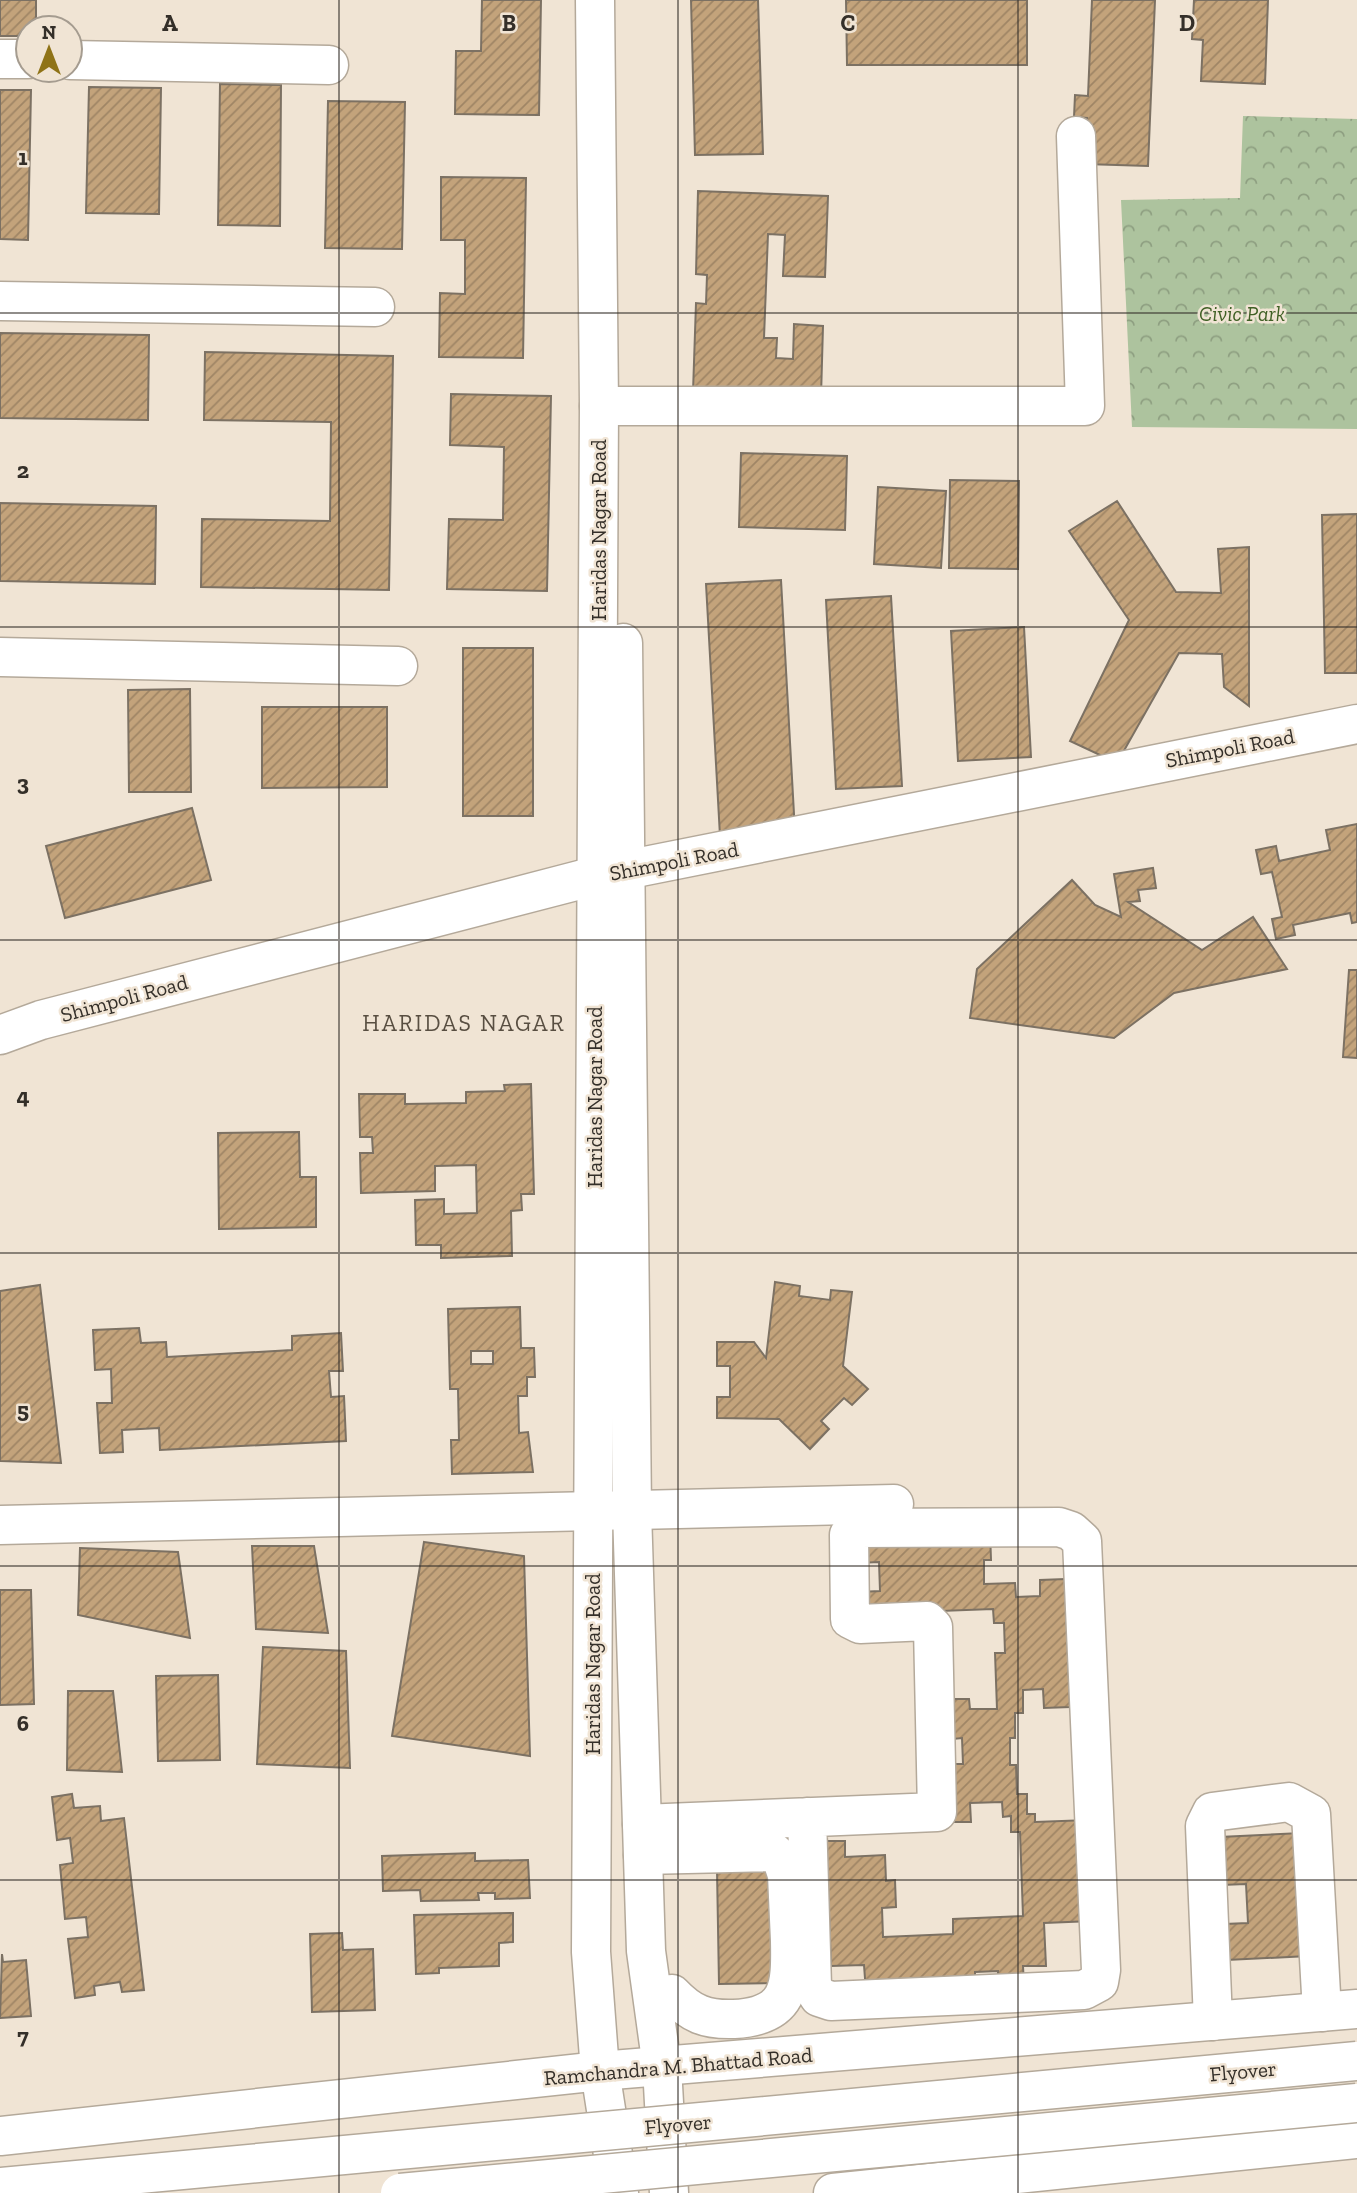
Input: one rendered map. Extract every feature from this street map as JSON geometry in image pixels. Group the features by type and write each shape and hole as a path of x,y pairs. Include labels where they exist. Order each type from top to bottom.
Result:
{"street":[{"name":"Haridas Nagar Road","path":"595,0 610,406"},
{"name":"Haridas Nagar Road","path":"619,0 610,406 610,874 593,1511 592,1952 600,2071 619,2193"},
{"path":"84,60 329,65"},
{"path":"610,406 1085,406 1076,136"},
{"path":"0,301 375,307"},
{"path":"0,656 398,666"},
{"name":"Shimpoli Road","path":"0,1035 41,1020 610,874 1357,724"},
{"name":"Haridas Nagar Road","path":"610,874 646,1951 662,2067 669,2193"},
{"path":"0,1525 977,1502"},
{"path":"643,1840 807,1817 937,1812 933,1627 928,1621 860,1624 850,1619 849,1535 857,1528 1059,1527 1071,1531 1082,1541 1101,1970 1098,1982 1084,1990 831,2001 819,1997 812,1986 807,1817"},
{"path":"1213,2021 1205,1826 1212,1812 1289,1802 1311,1814 1340,2011"},
{"path":"643,1840 773,1852 782,1860 787,1875 791,1980 783,1998 754,2018 711,2020 689,2011 672,1994"},
{"name":"Ramchandra M. Bhattad Road","path":"0,2136 600,2071 1340,2011"},
{"name":"Flyover","path":"0,2187 1357,2061"},
{"name":"Flyover","path":"400,2193 1357,2103"},
{"path":"833,2193 1357,2139"}],"green space":[{"name":"Civic Park","path":"1243,116 1357,119 1357,429 1132,427 1121,200 1240,198"}],"building":[{"path":"0,0 36,0 36,14 14,14 14,36 0,36"},
{"path":"482,0 541,0 539,115 455,114 456,51 481,51"},
{"path":"691,0 758,0 763,154 695,155"},
{"path":"846,0 1027,0 1027,65 847,65"},
{"path":"1092,0 1155,0 1148,166 1085,164 1087,118 1074,117 1075,95 1088,96"},
{"path":"1194,0 1268,0 1265,84 1201,81 1203,40 1192,39"},
{"path":"220,84 281,85 280,226 218,225"},
{"path":"89,87 161,88 159,214 86,213"},
{"path":"0,90 31,90 28,240 0,239"},
{"path":"328,101 405,102 402,249 325,248"},
{"path":"441,177 526,178 523,358 439,357 440,293 465,294 465,240 441,240"},
{"path":"698,191 828,196 825,277 783,276 785,235 768,234 764,338 777,338 776,358 793,359 794,324 823,326 821,397 693,392 696,303 706,304 707,275 696,274"},
{"path":"0,333 149,335 148,420 0,418"},
{"path":"205,352 393,356 389,590 201,587 202,519 330,521 331,422 204,420"},
{"path":"451,394 551,396 547,591 447,589 449,519 503,520 504,447 450,445"},
{"path":"741,453 847,456 845,530 739,527"},
{"path":"950,480 1019,481 1018,569 949,568"},
{"path":"878,487 946,491 941,568 874,564"},
{"path":"1117,501 1176,592 1221,593 1218,549 1249,547 1249,706 1224,687 1222,654 1179,653 1117,763 1070,741 1129,620 1069,531"},
{"path":"0,503 156,506 155,584 0,581"},
{"path":"1357,514 1357,673 1325,673 1322,515"},
{"path":"781,580 795,832 720,836 706,584"},
{"path":"891,596 902,786 836,789 826,600"},
{"path":"1024,627 1031,757 958,761 951,631"},
{"path":"463,648 533,648 533,816 463,816"},
{"path":"190,689 191,792 129,792 128,690"},
{"path":"262,707 387,707 387,787 262,788"},
{"path":"192,808 211,880 65,918 46,846"},
{"path":"1357,824 1357,922 1352,923 1350,913 1293,925 1295,935 1276,939 1272,919 1282,917 1272,872 1261,874 1256,850 1276,846 1279,861 1330,850 1326,830"},
{"path":"1153,868 1156,888 1138,890 1140,901 1128,902 1202,950 1253,917 1287,969 1174,993 1114,1038 970,1018 977,969 1072,880 1095,905 1121,917 1114,874"},
{"path":"1349,970 1357,970 1357,1058 1343,1057"},
{"path":"531,1084 534,1194 521,1194 522,1210 511,1211 512,1256 441,1258 441,1245 416,1245 415,1200 444,1199 444,1214 477,1213 476,1165 435,1166 435,1191 361,1193 360,1153 373,1153 372,1137 360,1137 359,1094 405,1094 405,1104 466,1103 466,1092 505,1091 504,1085"},
{"path":"299,1132 300,1177 316,1177 316,1227 219,1229 218,1133"},
{"path":"775,1282 800,1286 799,1296 830,1300 831,1290 852,1292 843,1366 868,1389 852,1405 844,1398 821,1421 829,1429 810,1449 779,1419 717,1418 717,1397 730,1397 730,1366 717,1366 717,1342 754,1342 766,1358"},
{"path":"40,1285 61,1463 0,1461 0,1291"},
{"path":"520,1307 521,1348 534,1348 535,1377 527,1377 527,1396 518,1396 519,1433 528,1432 533,1472 452,1474 451,1440 459,1440 458,1389 450,1389 448,1309","holes":["471,1351 493,1351 493,1364 471,1364"]},
{"path":"139,1328 141,1343 166,1342 167,1357 292,1350 292,1336 341,1333 343,1371 329,1371 331,1397 344,1396 346,1441 160,1450 159,1428 122,1430 123,1452 100,1453 97,1403 112,1403 111,1369 95,1370 93,1330"},
{"path":"990,1531 991,1560 984,1560 984,1584 1015,1583 1016,1597 1040,1596 1040,1580 1065,1579 1070,1707 1044,1708 1043,1689 1023,1690 1023,1713 1015,1713 1015,1738 1010,1738 1010,1765 1016,1765 1017,1794 1027,1794 1027,1814 1035,1814 1035,1822 1088,1820 1092,1921 1044,1923 1046,1966 1023,1966 1024,1986 998,1987 998,1971 975,1972 975,1988 866,1992 864,1965 831,1966 828,1887 818,1841 845,1841 845,1857 885,1855 886,1881 895,1880 896,1907 882,1908 883,1937 953,1934 953,1919 1023,1916 1020,1832 1011,1832 1011,1816 1003,1817 1002,1802 970,1803 971,1822 948,1822 953,1764 963,1764 962,1738 953,1739 944,1699 969,1699 970,1709 997,1709 995,1653 1005,1653 1004,1623 994,1623 993,1609 860,1614 859,1592 880,1591 879,1562 858,1563 857,1536"},
{"path":"424,1542 524,1556 530,1756 392,1736"},
{"path":"252,1546 314,1546 328,1633 256,1629"},
{"path":"80,1548 178,1552 190,1638 78,1615"},
{"path":"0,1590 31,1590 34,1704 0,1705"},
{"path":"263,1647 346,1651 350,1768 257,1764"},
{"path":"218,1675 220,1760 158,1761 156,1676"},
{"path":"68,1691 113,1691 122,1772 67,1770"},
{"path":"72,1794 74,1808 100,1806 101,1821 124,1818 144,1990 122,1992 120,1982 94,1986 95,1995 75,1998 68,1939 88,1937 86,1917 65,1919 60,1865 73,1863 70,1838 57,1840 52,1797"},
{"path":"1301,1833 1308,1956 1227,1960 1225,1924 1248,1923 1246,1884 1222,1885 1220,1837"},
{"path":"475,1853 475,1861 528,1860 530,1898 495,1899 495,1893 478,1893 479,1900 421,1901 420,1890 383,1891 382,1856"},
{"path":"779,1869 781,1983 719,1984 717,1870"},
{"path":"513,1913 513,1942 499,1943 499,1966 439,1968 439,1973 416,1974 414,1915"},
{"path":"342,1933 343,1950 373,1949 375,2010 312,2012 310,1934"},
{"path":"2,1954 3,1962 26,1960 31,2016 0,2018"}],"district":[{"name":"HARIDAS NAGAR","path":"464,1023"}]}
